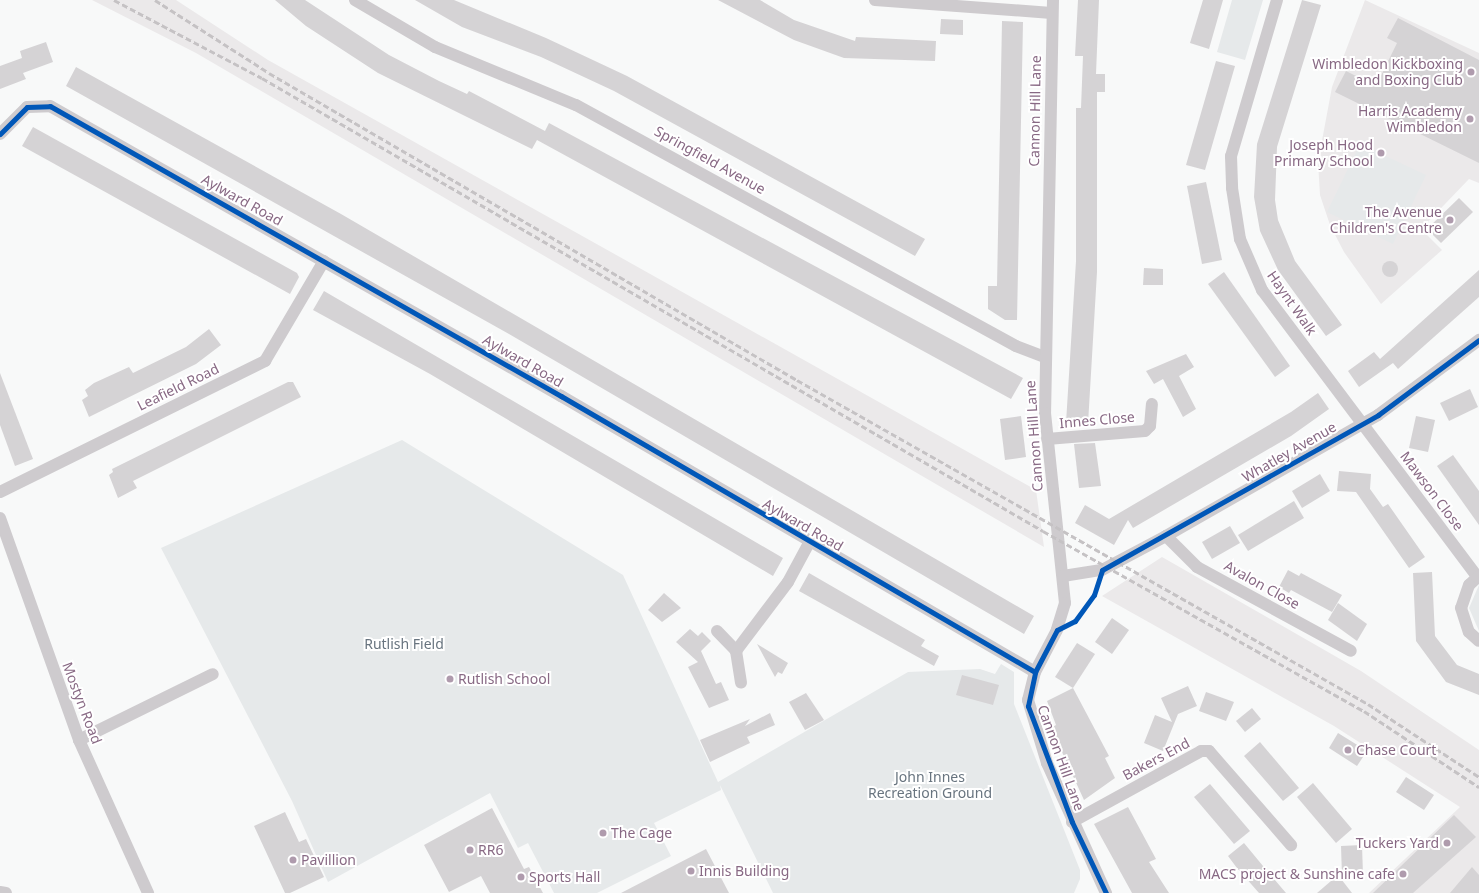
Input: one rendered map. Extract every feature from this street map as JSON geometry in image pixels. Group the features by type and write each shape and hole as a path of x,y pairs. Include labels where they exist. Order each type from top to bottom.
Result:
{"street":[{"name":"Springfield Avenue","path":"355,0 418,39 576,105 1009,342 1045,357"},
{"path":"875,0 1052,13"},
{"name":"Cannon Hill Lane","path":"1053,0 1045,357 1047,439 1063,576 1062,616 1035,672 1028,706 1072,822 1101,891"},
{"name":"Haynt Walk","path":"1277,0 1232,156 1232,188 1240,239 1262,290 1362,423"},
{"name":"Aylward Road","path":"0,134 26,107 50,106 324,261 1035,672"},
{"name":"Leafield Road","path":"0,492 264,360 324,261"},
{"name":"Whatley Avenue","path":"1063,576 1102,570 1166,536 1362,423 1418,388 1479,340"},
{"name":"Innes Close","path":"1047,439 1145,431 1150,426 1152,404"},
{"name":"Mawson Close","path":"1362,423 1478,576 1469,585 1461,608 1469,632 1479,641"},
{"name":"Mostyn Road","path":"0,518 79,740 148,893"},
{"name":"Avalon Close","path":"1166,536 1196,567 1351,651"},
{"path":"736,651 788,582 809,542"},
{"path":"717,631 736,651 741,683"},
{"path":"79,740 213,674"},
{"name":"Bakers End","path":"1072,822 1201,751 1209,751 1219,758 1291,845"},
{"path":"0,892 6,893"}],"shaded area":[{"path":"92,0 176,0 268,60 1036,490 1044,547 196,53"},
{"name":"Joseph Hood Primary School","path":"1365,0 1479,53 1479,183 1469,179 1421,229 1442,250 1381,304 1344,252 1330,225 1320,195 1318,162 1332,87"},
{"path":"1162,557 1361,671 1479,750 1479,893 1369,893 1460,807 1334,726 1102,596"}],"green space":[{"path":"1232,0 1263,0 1245,60 1217,52"},
{"path":"1360,144 1426,175 1393,244 1327,212"},
{"name":"Rutlish Field","path":"402,440 623,575 718,782 908,672 980,669 995,674 1001,664 1014,672 1014,704 1080,870 1080,879 1074,893 773,893 720,785 721,790 654,823 671,856 597,893 554,893 528,843 518,848 490,793 328,882 292,801 161,548"},
{"path":"1479,585 1479,631 1469,608"}],"building":[{"path":"275,0 305,0 389,55 439,81 467,94 469,91 545,131 549,123 1023,378 1011,399 537,140 532,149 378,73 306,26"},
{"path":"415,0 454,0 546,38 627,76 925,239 915,256 614,91 541,57 462,27"},
{"path":"718,0 760,0 794,20 855,41 856,37 936,41 935,61 844,58 794,40"},
{"path":"1078,0 1099,0 1096,74 1105,74 1105,92 1097,92 1097,272 1088,424 1066,423 1076,261 1076,108 1081,108 1083,56 1075,56"},
{"path":"1203,0 1223,0 1209,49 1190,43"},
{"path":"1302,0 1321,5 1277,147 1275,200 1278,220 1295,261 1342,325 1326,336 1278,270 1260,231 1254,197 1257,144"},
{"path":"1398,18 1479,60 1479,163 1335,92 1346,71 1376,86 1397,43 1387,38"},
{"path":"941,19 963,20 963,35 940,34"},
{"path":"1002,21 1023,22 1017,320 1005,320 988,309 988,286 997,286"},
{"path":"46,42 53,62 23,73 26,79 0,89 0,66 22,58 20,51"},
{"path":"1216,61 1235,66 1205,170 1186,165"},
{"path":"76,67 341,214 1034,616 1024,634 509,334 66,86"},
{"path":"33,127 297,273 299,277 290,294 22,146"},
{"path":"1206,182 1222,260 1202,264 1187,186"},
{"name":"The Avenue Children's Centre","path":"1459,198 1473,212 1441,243 1427,229"},
{"path":"1390,261 1397,266 1398,269 1393,276 1390,277 1383,272 1382,269 1387,262"},
{"path":"1144,268 1163,269 1163,285 1143,285"},
{"path":"1479,270 1479,297 1398,369 1393,363 1359,387 1348,371 1374,352 1380,359"},
{"path":"1224,272 1290,366 1275,377 1208,284"},
{"path":"324,291 783,558 773,576 430,374 313,310"},
{"path":"209,329 221,345 196,364 89,417 82,400 88,396 85,390 94,383 129,367 133,373 186,347"},
{"path":"1186,354 1194,367 1179,376 1196,409 1183,417 1163,379 1154,384 1146,371"},
{"path":"0,373 33,459 15,466 0,425"},
{"path":"288,382 293,382 301,397 133,481 137,488 118,498 109,475 113,472 112,469"},
{"path":"1470,389 1478,407 1449,421 1440,403"},
{"path":"1318,393 1329,409 1291,436 1133,528 1128,520 1114,545 1075,523 1085,505 1109,519 1291,412"},
{"path":"1021,416 1026,457 1005,460 1000,419"},
{"path":"1416,416 1435,420 1428,452 1409,448"},
{"path":"1095,443 1101,486 1079,488 1074,444"},
{"path":"1453,455 1479,491 1479,525 1437,466"},
{"path":"1339,471 1371,474 1370,489 1383,507 1388,504 1425,557 1409,568 1356,492 1337,491"},
{"path":"1320,474 1330,491 1302,508 1292,491"},
{"path":"1294,501 1304,518 1248,551 1238,535"},
{"path":"1230,526 1240,543 1212,559 1202,542"},
{"path":"1288,570 1299,576 1301,573 1342,595 1332,612 1291,590 1289,593 1279,587"},
{"path":"1432,572 1435,636 1457,665 1479,674 1479,695 1446,682 1416,641 1413,573"},
{"path":"809,573 925,640 921,646 939,656 934,666 799,591"},
{"path":"664,593 681,608 662,622 648,610"},
{"path":"1338,603 1367,624 1357,641 1328,620"},
{"path":"1112,618 1129,630 1112,654 1095,642"},
{"path":"690,629 698,636 702,632 711,641 701,651 716,684 721,682 729,700 709,708 688,667 698,662 676,642"},
{"path":"1077,643 1095,654 1073,688 1055,677"},
{"path":"757,644 788,663 782,674 778,672 775,677"},
{"path":"962,675 999,685 993,705 956,695"},
{"path":"1188,686 1197,706 1178,714 1163,751 1144,743 1155,715 1172,722 1161,698"},
{"path":"1073,688 1109,756 1105,758 1115,778 1084,800 1051,728 1056,725 1047,701"},
{"path":"1206,692 1234,702 1226,721 1199,711"},
{"path":"806,693 824,720 805,730 789,702"},
{"path":"1252,708 1261,719 1245,732 1236,721"},
{"path":"770,713 775,725 747,737 750,743 710,762 700,740 750,719 745,726"},
{"name":"Chase Court","path":"1338,733 1367,751 1357,766 1329,748"},
{"path":"1260,742 1299,788 1283,801 1244,756"},
{"name":"Chase Court","path":"1406,777 1434,795 1424,810 1396,792"},
{"path":"1313,783 1352,829 1336,843 1297,797"},
{"path":"1210,784 1250,831 1234,844 1194,797"},
{"path":"1128,807 1156,859 1149,862 1169,893 1132,893 1094,824"},
{"name":"RR6","path":"492,808 524,869 529,867 543,893 490,893 481,876 449,892 424,845"},
{"name":"Pavillion","path":"285,812 299,842 306,839 324,877 290,893 285,893 254,826"},
{"path":"1454,815 1476,837 1413,893 1373,893"},
{"path":"1244,843 1286,893 1259,893 1237,868 1228,856"},
{"path":"1362,845 1363,875 1342,876 1341,846"},
{"name":"Innis Building","path":"706,849 729,893 621,893"},
{"path":"1472,867 1479,875 1479,893 1450,893"},
{"path":"1338,875 1352,893 1317,893"}],"railway":[{"path":"114,0 262,78 1043,531 1364,711 1479,787"},
{"path":"155,0 269,73 797,380 1368,704 1479,777"}],"cycle path":[{"path":"0,134 27,107 50,106 561,396 1035,672"},
{"path":"1106,893 1072,822 1028,706 1035,672 1057,630 1075,621 1094,595 1102,570 1378,415 1479,340"}],"place":[{"name":"Wimbledon Kickboxing and Boxing Club","path":"1471,72"},
{"name":"Harris Academy Wimbledon","path":"1470,119"},
{"name":"Joseph Hood Primary School","path":"1381,153"},
{"name":"The Avenue Children's Centre","path":"1450,220"},
{"name":"Rutlish School","path":"450,679"},
{"name":"Chase Court","path":"1348,750"},
{"name":"The Cage","path":"603,833"},
{"name":"Tuckers Yard","path":"1447,843"},
{"name":"RR6","path":"470,850"},
{"name":"Pavillion","path":"293,860"},
{"name":"Innis Building","path":"691,871"},
{"name":"MACS project & Sunshine cafe","path":"1403,874"},
{"name":"Sports Hall","path":"521,877"}],"park label":[{"name":"John Innes Recreation Ground","path":"930,786"}]}
